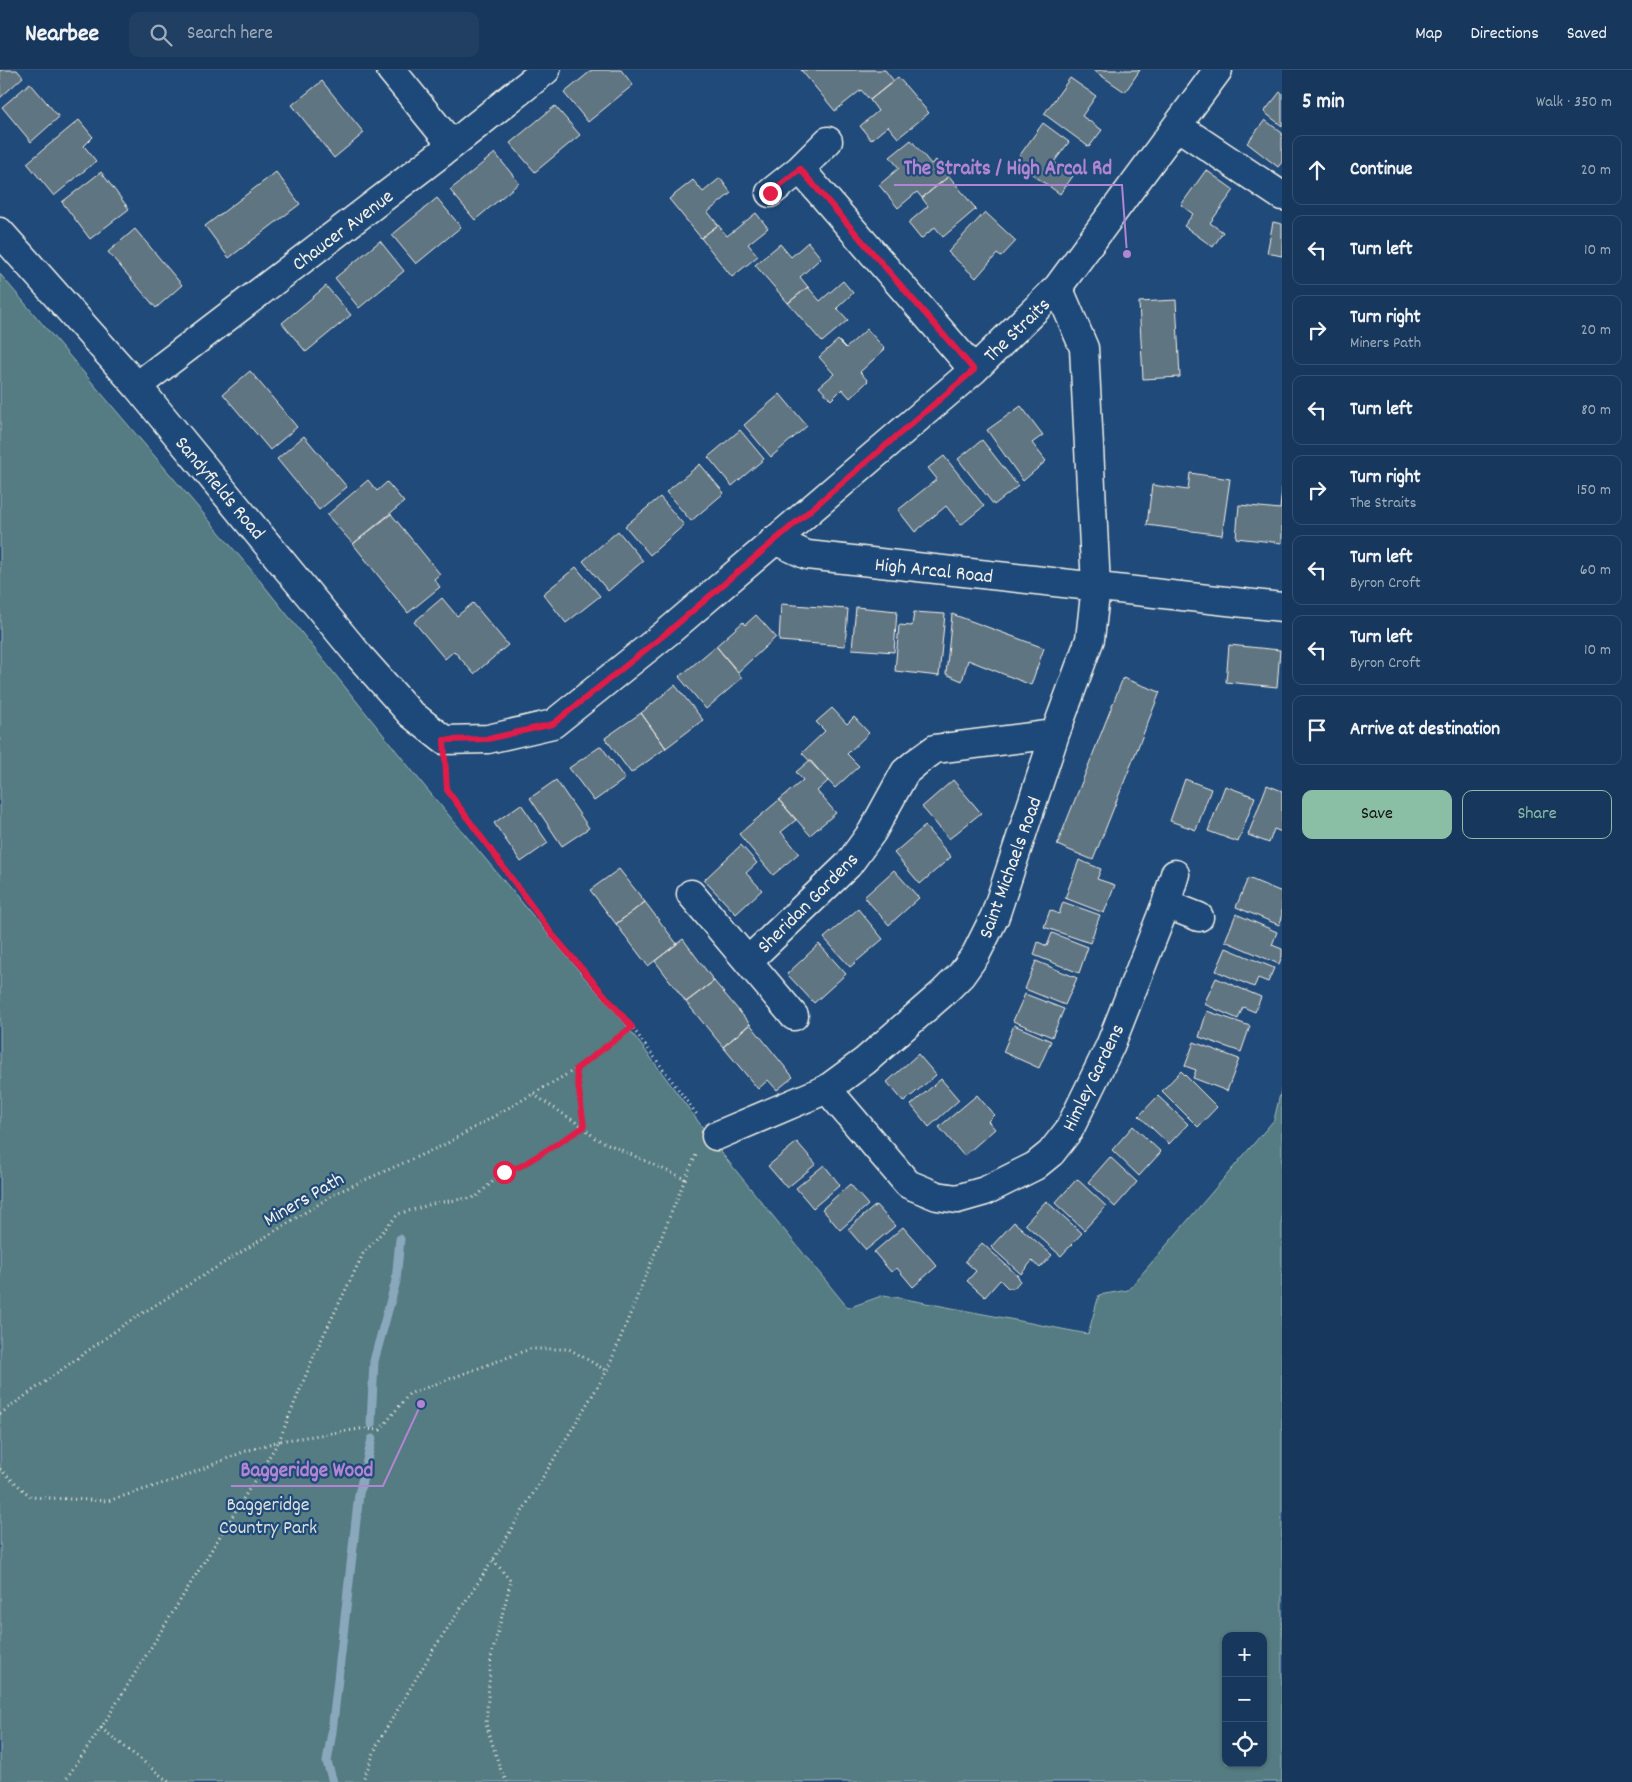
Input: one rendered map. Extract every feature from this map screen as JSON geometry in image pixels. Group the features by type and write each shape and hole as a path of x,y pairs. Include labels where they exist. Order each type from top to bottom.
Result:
{"street":[{"path":"391,70 452,145"},
{"name":"Chaucer Avenue","path":"137,386 452,145 546,70"},
{"name":"The Straits","path":"444,740 488,739 553,724 669,631 974,370 1058,288 1218,70"},
{"path":"1177,126 1282,196"},
{"path":"770,193 800,169 828,141"},
{"path":"800,169 974,370"},
{"name":"Sandyfields Road","path":"0,232 137,386 360,657 410,713 444,740"},
{"path":"1058,288 1084,348 1096,586"},
{"name":"High Arcal Road","path":"774,540 807,555 1282,607"},
{"name":"Saint Michaels Road","path":"716,1136 827,1089 865,1061 943,993 961,975 976,954 995,916 1055,734 1090,639 1096,586"},
{"name":"Sheridan Gardens","path":"748,961 848,865 872,832 905,772 917,762 935,749 1055,734"},
{"name":"Himley Gardens","path":"827,1089 908,1184 937,1196 957,1199 985,1191 1035,1166 1051,1153 1069,1130 1110,1046 1166,904 1175,874"},
{"name":"Sheridan Gardens","path":"691,894 794,1016"},
{"path":"1166,904 1199,917"}],"path":[{"path":"444,740 447,790 552,934 632,1027 708,1130 716,1136"},
{"name":"Miners Path","path":"0,1414 125,1324 338,1192 446,1144 576,1069 632,1027"},
{"path":"576,1069 584,1127"},
{"path":"362,1782 379,1741 433,1650 493,1560 606,1371 685,1179 595,1138 584,1127 533,1094"},
{"path":"64,1782 101,1728 279,1441 315,1353 362,1254 398,1214 436,1203 476,1197 504,1172 521,1166 584,1127"},
{"path":"0,1469 31,1497 108,1501 180,1478 243,1452 279,1441 360,1429 380,1430 409,1394 530,1349 569,1349 606,1371"},
{"path":"493,1560 512,1581 491,1658 486,1724 501,1771 507,1782"},
{"path":"101,1728 169,1782"}],"green space":[{"name":"Baggeridge Country Park","path":"0,274 253,572 426,788 586,979 618,1014 724,1156 848,1308 884,1295 1088,1334 1099,1295 1128,1290 1274,1120 1282,1086 1282,1782 0,1782"}],"building":[{"path":"0,70 17,70 23,77 0,98"},
{"path":"592,70 621,70 633,85 588,122 564,93"},
{"path":"801,70 885,70 894,81 870,100 861,90 835,111"},
{"path":"1093,70 1140,70 1125,92"},
{"path":"898,77 929,113 898,138 888,126 871,140 860,126 878,111 870,100"},
{"path":"1070,78 1096,96 1082,116 1102,130 1089,147 1044,114"},
{"path":"322,81 364,133 334,158 292,105"},
{"path":"30,83 59,117 31,142 2,107"},
{"path":"1280,92 1282,93 1282,126 1264,112"},
{"path":"555,106 580,135 535,172 510,143"},
{"path":"79,120 93,137 84,146 96,161 54,196 27,163"},
{"path":"1265,120 1282,133 1282,162 1278,167 1247,143"},
{"path":"1043,123 1069,142 1054,162 1073,176 1060,194 1015,162"},
{"path":"911,140 931,164 936,160 949,176 922,198 917,192 898,208 879,185 899,168 890,157"},
{"path":"495,153 519,183 475,220 450,190"},
{"path":"1206,170 1234,190 1210,223 1223,232 1213,247 1184,226 1193,214 1181,205"},
{"path":"101,172 129,209 90,239 62,202"},
{"path":"276,172 300,204 229,258 205,226"},
{"path":"949,176 976,209 943,237 935,227 921,239 908,223 928,206 922,198"},
{"path":"720,178 731,193 708,212 718,225 701,238 669,199 693,180 703,192"},
{"path":"437,198 461,227 416,264 392,235"},
{"path":"985,212 1016,241 1001,257 997,254 976,278 948,252"},
{"path":"756,213 768,228 748,244 758,256 732,277 701,238 718,225 727,236"},
{"path":"1273,222 1282,224 1282,256 1267,253"},
{"path":"135,229 182,285 156,308 108,252"},
{"path":"380,241 404,271 359,308 335,278"},
{"path":"808,242 821,258 800,277 808,287 788,303 755,265 780,244 791,257"},
{"path":"843,281 853,293 837,308 848,320 822,342 788,303 808,287 820,301"},
{"path":"326,286 351,315 306,352 282,323"},
{"path":"1176,300 1180,377 1143,379 1139,302"},
{"path":"867,329 885,349 860,372 868,381 850,398 842,389 831,400 819,387 834,374 819,357 838,340 846,348"},
{"path":"250,371 297,427 270,450 223,394"},
{"path":"780,394 807,426 771,457 744,425"},
{"path":"1021,406 1043,435 1032,443 1046,461 1023,481 987,430"},
{"path":"740,430 764,459 732,486 708,457"},
{"path":"304,436 347,487 319,510 277,459"},
{"path":"982,440 1018,486 994,505 958,459"},
{"path":"944,456 984,506 961,525 946,506 915,532 898,510 937,479 928,468"},
{"path":"700,464 724,493 691,521 666,492"},
{"path":"1190,473 1230,479 1222,535 1147,525 1152,485 1188,490"},
{"path":"368,480 377,491 387,482 404,502 353,544 327,515"},
{"path":"1282,488 1282,543 1236,538 1239,505 1280,509"},
{"path":"660,497 684,525 650,555 625,526"},
{"path":"391,514 440,574 434,579 440,587 408,613 353,544"},
{"path":"618,531 643,561 608,591 583,561"},
{"path":"576,567 600,596 566,623 543,594"},
{"path":"442,598 457,616 473,603 508,645 474,674 454,651 445,659 414,622"},
{"path":"781,604 848,609 845,646 779,641"},
{"path":"856,607 897,611 894,652 852,649"},
{"path":"914,612 945,614 939,676 895,671 899,625 912,626"},
{"path":"952,614 1044,648 1031,685 968,660 962,681 946,674"},
{"path":"756,615 776,637 738,672 716,646 743,622 745,625"},
{"path":"1229,645 1280,650 1277,687 1226,682"},
{"path":"716,646 742,678 706,709 679,677"},
{"path":"1123,678 1160,692 1093,860 1057,845"},
{"path":"675,685 703,720 666,748 641,713"},
{"path":"832,708 847,724 854,717 869,733 847,754 859,766 835,788 802,753 825,731 816,722"},
{"path":"641,713 666,748 631,773 605,738"},
{"path":"601,746 625,779 594,801 569,768"},
{"path":"810,760 828,781 817,791 836,813 810,835 779,800 803,780 796,772"},
{"path":"1185,779 1211,789 1196,830 1170,821"},
{"path":"556,780 589,828 562,846 530,798"},
{"path":"953,780 981,813 949,839 922,807"},
{"path":"1267,785 1282,791 1282,832 1274,829 1269,843 1248,835"},
{"path":"1225,786 1255,797 1238,842 1208,831"},
{"path":"779,800 796,820 781,832 799,853 773,875 739,834"},
{"path":"521,804 548,843 521,862 494,823"},
{"path":"925,826 951,857 920,884 894,853"},
{"path":"741,845 757,863 746,873 762,890 736,914 704,880"},
{"path":"1079,860 1101,869 1097,879 1115,885 1104,913 1065,898"},
{"path":"619,869 645,902 616,924 590,890"},
{"path":"894,870 919,898 889,925 864,897"},
{"path":"1248,878 1282,892 1282,918 1279,925 1236,907"},
{"path":"645,902 677,944 648,966 616,924"},
{"path":"1063,902 1100,915 1090,943 1044,927 1050,910 1059,914"},
{"path":"858,909 883,939 850,967 824,938"},
{"path":"1236,914 1277,932 1272,945 1282,949 1279,964 1225,941"},
{"path":"1052,933 1088,947 1079,973 1034,955 1038,942 1047,946"},
{"path":"683,939 714,981 686,1002 655,961"},
{"path":"819,944 846,974 814,1003 787,974"},
{"path":"1226,948 1274,968 1268,982 1258,978 1254,987 1216,971"},
{"path":"1036,961 1077,978 1065,1005 1025,989"},
{"path":"1216,978 1261,997 1255,1012 1243,1007 1238,1019 1204,1004"},
{"path":"714,981 750,1024 723,1047 686,1002"},
{"path":"1025,994 1064,1009 1052,1037 1013,1021"},
{"path":"1207,1011 1250,1026 1241,1052 1199,1037"},
{"path":"750,1024 793,1077 777,1090 768,1080 758,1089 723,1047"},
{"path":"1014,1025 1051,1041 1039,1068 1003,1052"},
{"path":"1194,1042 1239,1059 1227,1091 1193,1078 1196,1070 1185,1066"},
{"path":"918,1054 936,1075 904,1102 887,1082"},
{"path":"1181,1071 1217,1107 1198,1127 1162,1091"},
{"path":"941,1079 959,1100 929,1127 911,1105"},
{"path":"977,1095 994,1115 988,1121 995,1129 964,1156 939,1127"},
{"path":"1158,1096 1188,1124 1169,1144 1139,1116"},
{"path":"1133,1126 1161,1152 1139,1176 1112,1150"},
{"path":"797,1142 816,1164 787,1188 768,1166"},
{"path":"1110,1157 1137,1182 1115,1207 1088,1182"},
{"path":"824,1165 840,1185 813,1208 796,1188"},
{"path":"1077,1179 1106,1206 1084,1230 1055,1203"},
{"path":"850,1184 868,1205 840,1230 822,1209"},
{"path":"1046,1201 1082,1233 1061,1256 1025,1224"},
{"path":"876,1205 895,1226 866,1250 848,1229"},
{"path":"1014,1222 1052,1255 1040,1268 1032,1261 1021,1274 991,1247"},
{"path":"903,1227 937,1266 913,1287 897,1268 891,1272 874,1252"},
{"path":"982,1243 1018,1276 1020,1281 1014,1288 1008,1288 1000,1280 985,1297 967,1281 976,1271 965,1261"}],"waterway":[{"path":"371,1424 374,1361 396,1281 400,1239"},
{"path":"333,1782 327,1762 359,1494 372,1439"}],"place":[{"name":"The Straits / High Arcal Rd","path":"1127,254"},
{"name":"Baggeridge Wood","path":"421,1404"}],"route":[{"path":"504,1172 521,1166 584,1127 576,1069 632,1027 552,934 447,790 444,740 488,739 553,724 669,631 974,370 800,169 770,193"}]}
